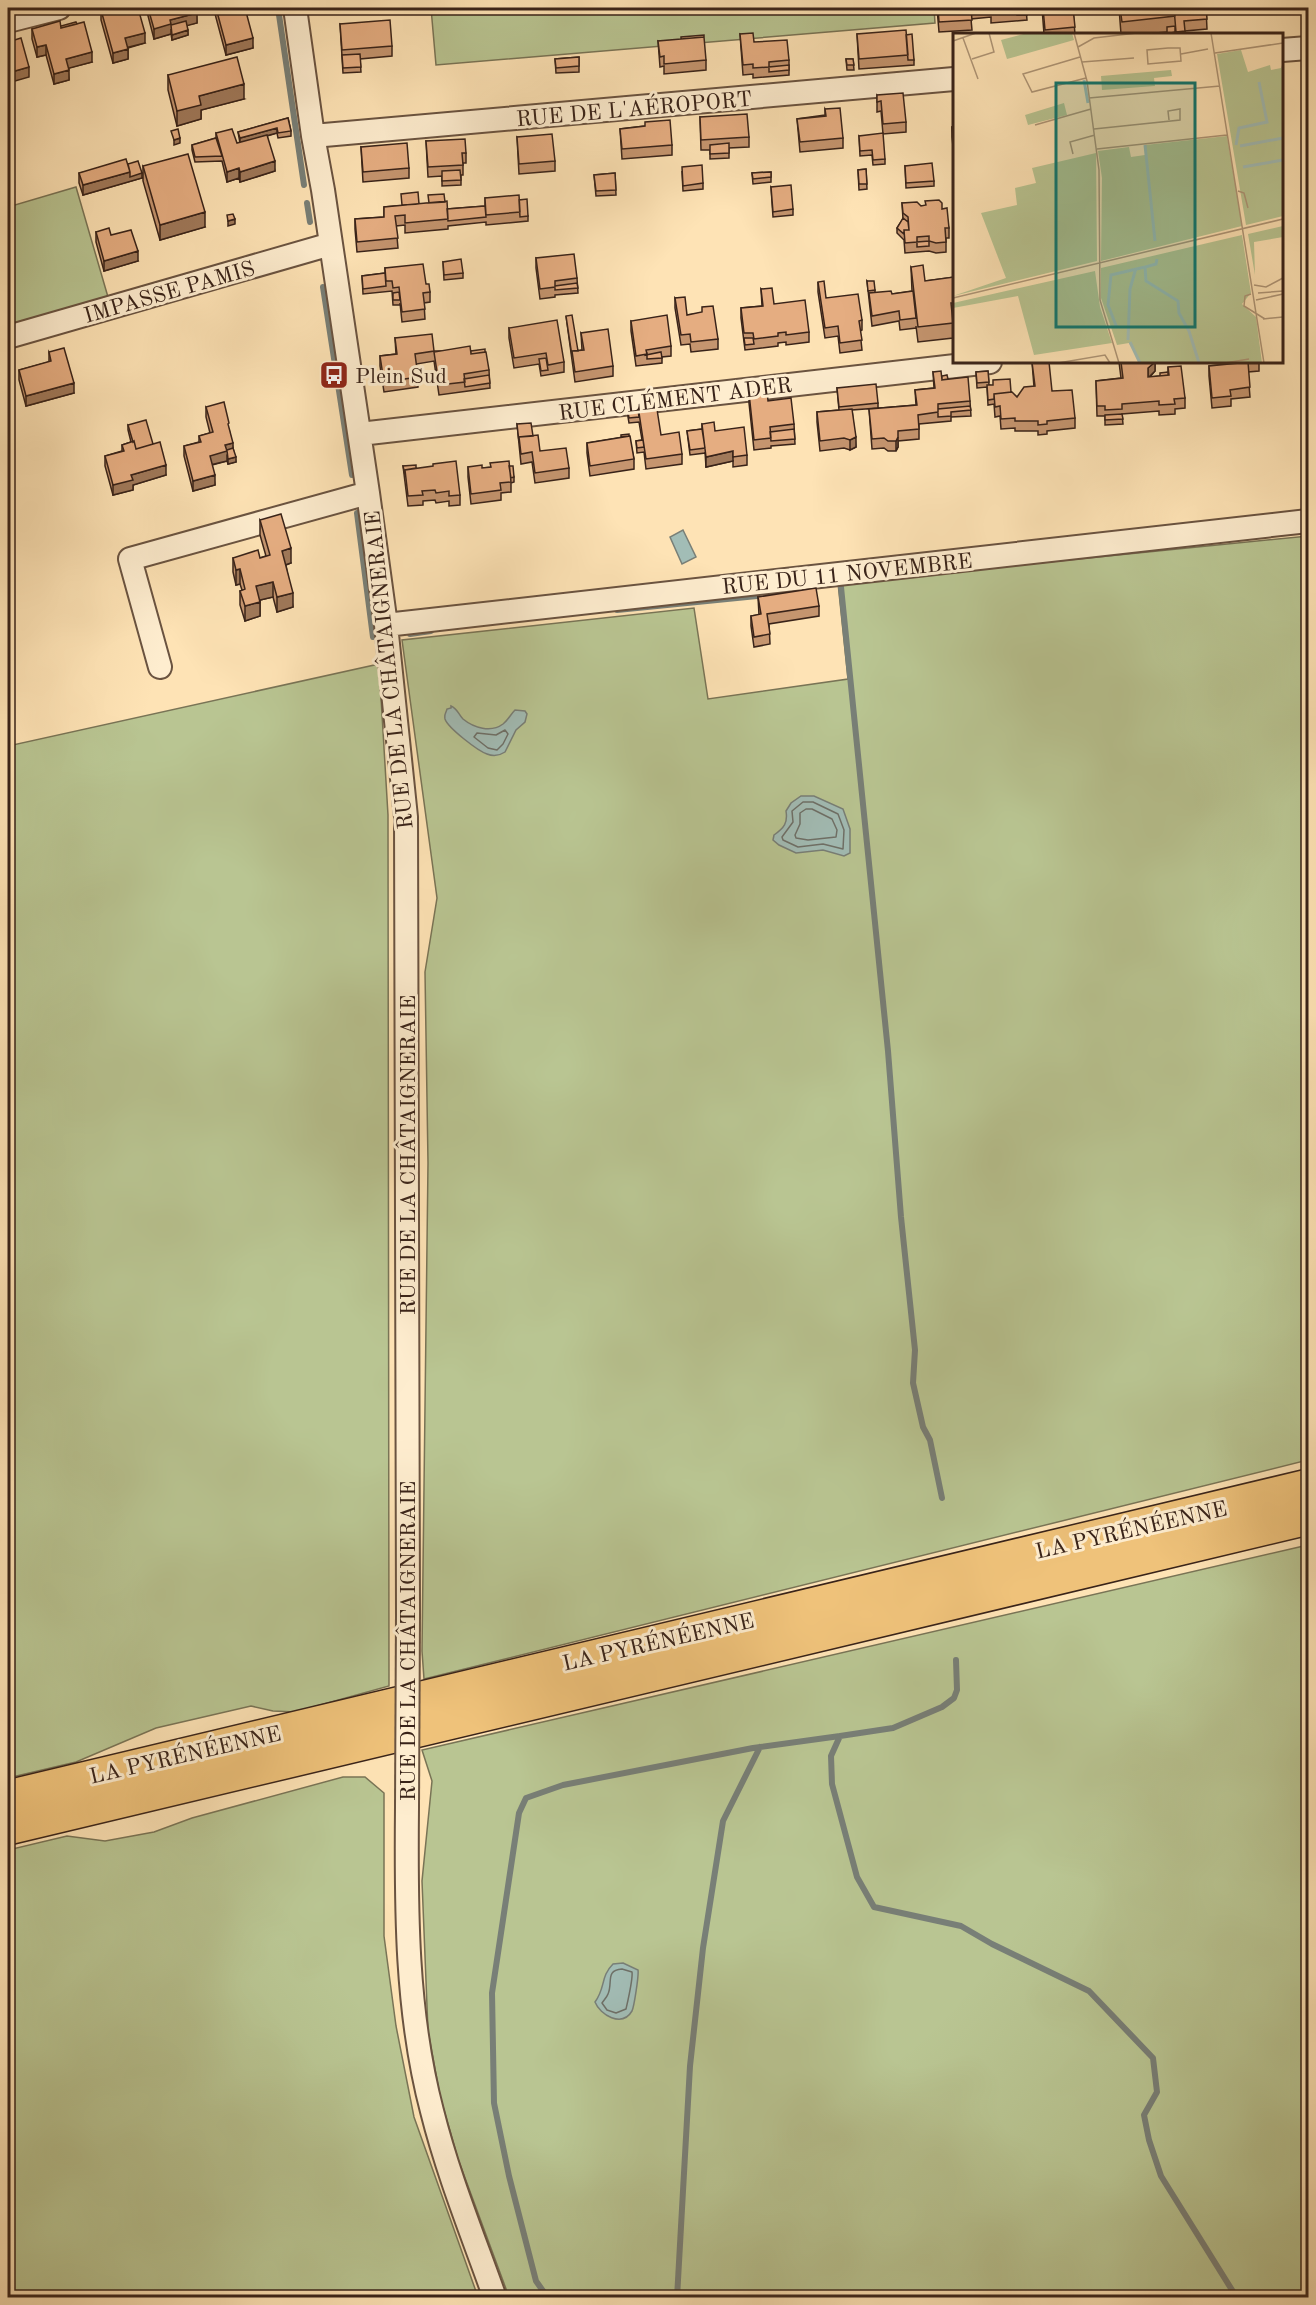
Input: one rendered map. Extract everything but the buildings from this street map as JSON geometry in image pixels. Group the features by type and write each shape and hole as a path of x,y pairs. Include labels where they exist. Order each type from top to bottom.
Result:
{"highway":[{"name":"LA PYRÉNÉENNE","path":"8,1797 1308,1486"},
{"name":"LA PYRÉNÉENNE","path":"8,1828 1308,1518"}],"street":[{"path":"8,21 59,8"},
{"name":"RUE DE LA CHÂTAIGNERAIE","path":"295,8 360,434 386,625 406,817 407,1936 420,2054 431,2110 447,2165 495,2298"},
{"path":"1283,50 1308,48"},
{"name":"RUE DE L'AÉROPORT","path":"313,136 953,79"},
{"name":"IMPASSE PAMIS","path":"8,337 331,244"},
{"name":"RUE CLÉMENT ADER","path":"360,434 981,363"},
{"path":"160,667 130,559 368,493"},
{"name":"RUE DU 11 NOVEMBRE","path":"386,625 1308,521"}],"green space":[{"path":"431,8 934,8 935,23 436,65"},
{"path":"76,187 108,297 8,325 8,207"},
{"path":"1308,536 1308,1460 424,1679 422,1651 428,1163 425,972 437,898 402,640 694,608 708,699 848,679 838,583"},
{"path":"379,664 388,815 389,1686 295,1712 273,1711 251,1706 156,1728 76,1762 8,1778 8,746"},
{"path":"1308,1545 1308,2297 509,2297 458,2159 440,2096 428,2031 422,1881 432,1781 422,1750"},
{"path":"343,1777 365,1777 384,1793 384,1936 396,2026 414,2117 478,2297 8,2297 8,1850 67,1836 105,1841 154,1832 192,1818"}],"water":[{"path":"683,530 696,557 682,564 670,537"},
{"path":"451,706 467,722 488,729 498,727 515,710 525,711 527,714 525,722 516,730 505,752 492,756 471,744 447,723 445,715"},
{"path":"801,796 814,796 843,809 850,829 850,853 844,856 823,850 796,853 773,840 774,835 784,825 786,811 791,803"},
{"path":"623,1963 638,1970 638,1978 632,2011 623,2019 617,2019 606,2015 595,2002 609,1969 613,1964"}],"waterway":[{"path":"278,8 304,185"},
{"path":"307,203 310,222"},
{"path":"323,287 352,475"},
{"path":"357,513 373,637"},
{"path":"841,587 888,1051 901,1217 915,1350 913,1383 923,1427 930,1440 942,1498"},
{"path":"617,610 757,596"},
{"path":"410,634 431,631"},
{"path":"956,1660 957,1690 954,1698 942,1707 893,1728 840,1736 831,1756 832,1784 857,1877 874,1907 961,1926 992,1944 1089,1991 1153,2058 1157,2092 1144,2115 1149,2140 1161,2176 1237,2298"},
{"path":"548,2298 536,2281 509,2176 494,2103 492,1993 519,1813 526,1798 563,1785 753,1748 840,1736"},
{"path":"677,2298 690,2066 703,1948 723,1821 760,1747"}],"place":[{"name":"Plein Sud","path":"334,375"}]}
